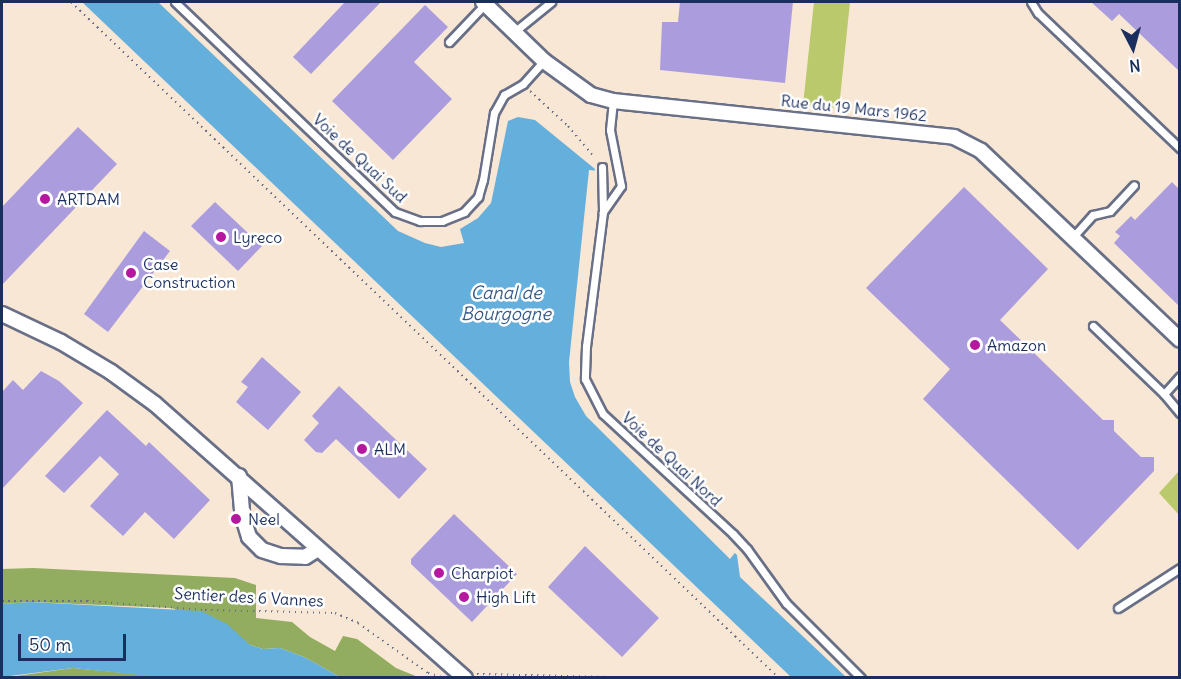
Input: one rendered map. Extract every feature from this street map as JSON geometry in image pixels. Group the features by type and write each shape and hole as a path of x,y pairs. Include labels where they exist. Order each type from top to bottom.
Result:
{"street":[{"name":"Rue du 19 Mars 1962","path":"485,2 544,61 591,95 613,101 954,137 981,151 1179,340"},
{"path":"2,314 61,342 111,372 155,404 239,476 463,677"},
{"path":"239,476 242,514 249,537 262,550 281,556 304,557 318,549"}],"lane":[{"name":"Voie de Quai Sud","path":"175,2 395,212 420,221 442,221 464,212 478,197 494,112 504,95 523,84 544,61"},
{"path":"449,42 485,2"},
{"path":"514,32 551,2"},
{"path":"1031,2 1038,13 1179,148"},
{"name":"Voie de Quai Nord","path":"603,212 621,186 610,130 613,101"},
{"name":"Voie de Quai Nord","path":"602,167 603,212 586,346 585,379 603,414 733,534 747,549 786,603 861,678"},
{"path":"1072,238 1093,215 1110,211 1134,185"},
{"path":"1094,326 1164,394 1179,413"},
{"path":"1164,394 1179,376"},
{"path":"1118,608 1179,568"}],"path":[{"path":"71,2 779,678"},
{"path":"523,84 568,126 602,167"},
{"name":"Sentier des 6 Vannes","path":"2,601 65,600 205,610 334,614 358,623 428,673 441,677 481,674 657,678"}],"green space":[{"path":"814,2 850,2 839,108 803,105"},
{"path":"1179,471 1179,515 1159,493"},
{"path":"33,568 235,578 256,585 256,618 292,622 310,637 335,651 343,636 357,639 396,668 418,677 340,677 304,657 280,648 263,649 250,645 172,608 31,602 2,604 2,569"},
{"path":"73,668 167,677 169,677 2,678"}],"water":[{"name":"Canal de Bourgogne","path":"82,2 158,2 398,231 425,243 441,247 464,243 460,229 478,218 491,203 508,121 518,117 535,120 595,169 575,362 580,395 603,426 737,555 740,577 846,677 791,677"},
{"path":"31,602 201,611 227,624 250,645 263,649 280,648 304,657 340,677 169,678 73,668 2,677 2,604"}],"pier":[{"path":"589,170 598,171 578,362 583,394 592,410 737,550 730,559 586,416 575,397 570,382 569,362"}],"building":[{"path":"345,2 381,2 311,74 293,57"},
{"path":"680,2 793,2 785,83 660,70 662,22 678,22"},
{"path":"1091,2 1179,2 1179,71 1119,14 1112,21"},
{"path":"425,5 448,27 414,62 452,99 393,160 332,101"},
{"path":"78,127 117,164 2,285 2,207"},
{"path":"1172,182 1179,189 1179,306 1114,243 1120,236 1115,232 1131,216 1135,220"},
{"name":"Amazon","path":"964,187 1048,269 1000,320 1103,420 1114,420 1114,431 1141,457 1154,457 1154,471 1078,550 923,399 950,369 866,288"},
{"path":"215,202 262,246 238,271 191,226"},
{"path":"144,231 170,251 108,332 84,314"},
{"path":"262,357 301,392 268,430 236,402 248,387 241,382"},
{"path":"41,371 59,381 83,403 2,489 2,392 13,380 23,390"},
{"path":"339,386 427,469 399,499 336,439 322,453 316,452 304,440 319,423 312,416"},
{"path":"107,410 146,446 149,442 210,500 174,539 145,512 123,536 90,506 119,474 100,456 64,493 45,476"},
{"path":"454,514 517,574 472,622 411,564 411,559"},
{"path":"585,546 659,618 622,657 548,587"}],"place":[{"name":"ARTDAM","path":"45,199"},
{"name":"Lyreco","path":"221,237"},
{"name":"Case Construction","path":"131,273"},
{"name":"Amazon","path":"975,345"},
{"name":"ALM","path":"362,449"},
{"name":"Neel","path":"236,519"},
{"name":"Charpiot","path":"439,573"},
{"name":"High Lift","path":"464,597"}]}
